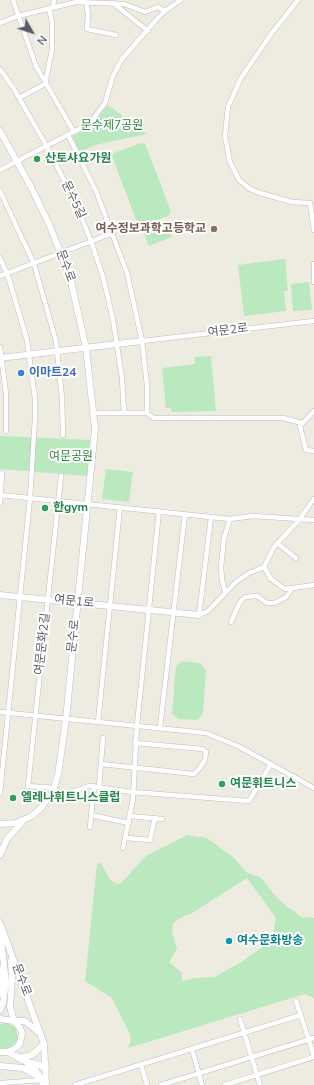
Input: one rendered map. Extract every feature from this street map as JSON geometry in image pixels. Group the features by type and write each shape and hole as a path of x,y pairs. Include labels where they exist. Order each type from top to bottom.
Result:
{"street":[{"path":"13,0 36,66 74,132"},
{"path":"19,98 45,84 52,50 51,8 54,0"},
{"path":"0,170 88,124 100,111 106,101 116,69 129,51 166,11 181,0"},
{"path":"298,0 271,34 241,78 228,107 225,136 230,162 236,175 244,184 260,193 279,200 312,203 314,230"},
{"path":"0,22 76,1 124,4 145,12 158,7 166,11"},
{"path":"86,2 88,14 87,29 116,35"},
{"path":"111,2 148,31"},
{"name":"문수5길","path":"0,69 19,98 46,145 76,204 91,241 103,277 118,344"},
{"name":"문수로","path":"0,824 24,820 32,816 46,801 54,788 66,719 94,448 94,413 86,348 74,290 49,224 18,161 1,134"},
{"path":"68,135 96,191 113,233 131,287 142,341 147,385 147,413"},
{"path":"0,191 34,264 46,306 57,351 63,436"},
{"path":"0,276 113,233"},
{"path":"0,258 7,274 30,354 35,418 30,498 0,793"},
{"path":"314,264 314,282"},
{"name":"여문2로","path":"1,358 314,321"},
{"path":"118,344 124,413"},
{"path":"0,347 6,394 6,431"},
{"path":"314,411 302,422 300,427 305,449 314,451"},
{"path":"94,413 147,413 154,418 283,418 302,422"},
{"path":"0,503 2,473"},
{"name":"여문문화2길","path":"54,788 28,786 61,476"},
{"path":"0,495 230,519 253,516 314,520"},
{"path":"199,615 208,611 225,591 246,574 264,567 277,543 299,520 314,499"},
{"path":"98,722 120,507"},
{"path":"123,848 133,799 132,792 137,725 159,511"},
{"path":"160,727 185,514"},
{"path":"199,615 212,517"},
{"path":"225,591 221,567 224,538 230,519"},
{"path":"277,543 296,558"},
{"path":"264,567 270,578 276,584 285,589 314,585"},
{"path":"231,622 240,602 245,597 257,596 267,603 275,603 286,597 292,589"},
{"name":"여문1로","path":"0,595 199,615"},
{"path":"0,712 160,727 211,734 240,747 314,788"},
{"path":"90,827 101,764 103,738"},
{"path":"101,764 195,773 203,763 206,752 203,749 136,743"},
{"path":"46,801 84,787 96,786 132,792 249,801 271,764"},
{"path":"91,815 129,823"},
{"path":"130,816 162,819"},
{"path":"126,838 150,840 155,818"},
{"path":"0,855 6,839 24,820"},
{"name":"문수로","path":"0,923 44,1044 46,1067 44,1083"},
{"path":"0,928 6,982 3,1003 0,1010"},
{"path":"0,994 2,948"},
{"path":"0,1052 8,1052 17,1047 22,1038 20,1028 14,1021 10,1007 12,980 10,951"},
{"path":"225,1085 314,1057 296,1001"},
{"path":"76,1085 301,1015"},
{"path":"0,1020 14,1021 20,1019 28,1022 40,1035"},
{"path":"240,1019 260,1085"},
{"path":"161,1085 314,1038"},
{"path":"18,1058 32,1055 44,1044"},
{"path":"192,1049 202,1085"},
{"path":"8,1052 25,1061 46,1067"},
{"path":"25,1061 38,1073 44,1083"},
{"path":"141,1065 147,1085"},
{"path":"0,1066 22,1068 44,1083"},
{"path":"0,1083 44,1083"}],"green space":[{"name":"문수제7공원","path":"108,105 147,134 95,145 80,152 72,137 91,126"},
{"path":"141,143 145,144 171,211 168,216 141,226 138,225 112,156 114,153"},
{"path":"167,224 172,237 149,246 144,233"},
{"path":"285,259 288,291 284,291 286,311 244,316 238,265"},
{"path":"309,282 312,310 293,311 291,284"},
{"path":"211,356 216,411 172,412 171,408 166,408 162,368 195,364 195,357"},
{"name":"여문공원","path":"0,436 90,440 88,476 0,469"},
{"path":"106,469 133,472 129,502 102,499"},
{"path":"182,661 200,663 206,670 203,714 196,720 178,719 172,713 176,666"},
{"path":"187,835 207,838 234,858 246,872 261,878 279,900 301,917 314,918 314,998 305,994 128,1048 131,1041 130,1035 112,998 85,981 97,864 101,863 110,880 117,884 121,883 146,856","holes":["247,878 276,918 272,940 243,961 215,977 195,978 182,981 182,973 169,962 177,949 172,932 173,924 177,920 189,915"]},
{"path":"8,1023 16,1028 18,1040 9,1048 0,1048 0,1024"}],"place":[{"name":"산토샤요가원","path":"37,159"},
{"name":"여수정보과학고등학교","path":"214,229"},
{"name":"이마트24","path":"21,373"},
{"name":"한gym","path":"45,508"},
{"name":"여문휘트니스","path":"222,784"},
{"name":"엘레나휘트니스클럽","path":"13,798"},
{"name":"여수문화방송","path":"229,941"}]}
